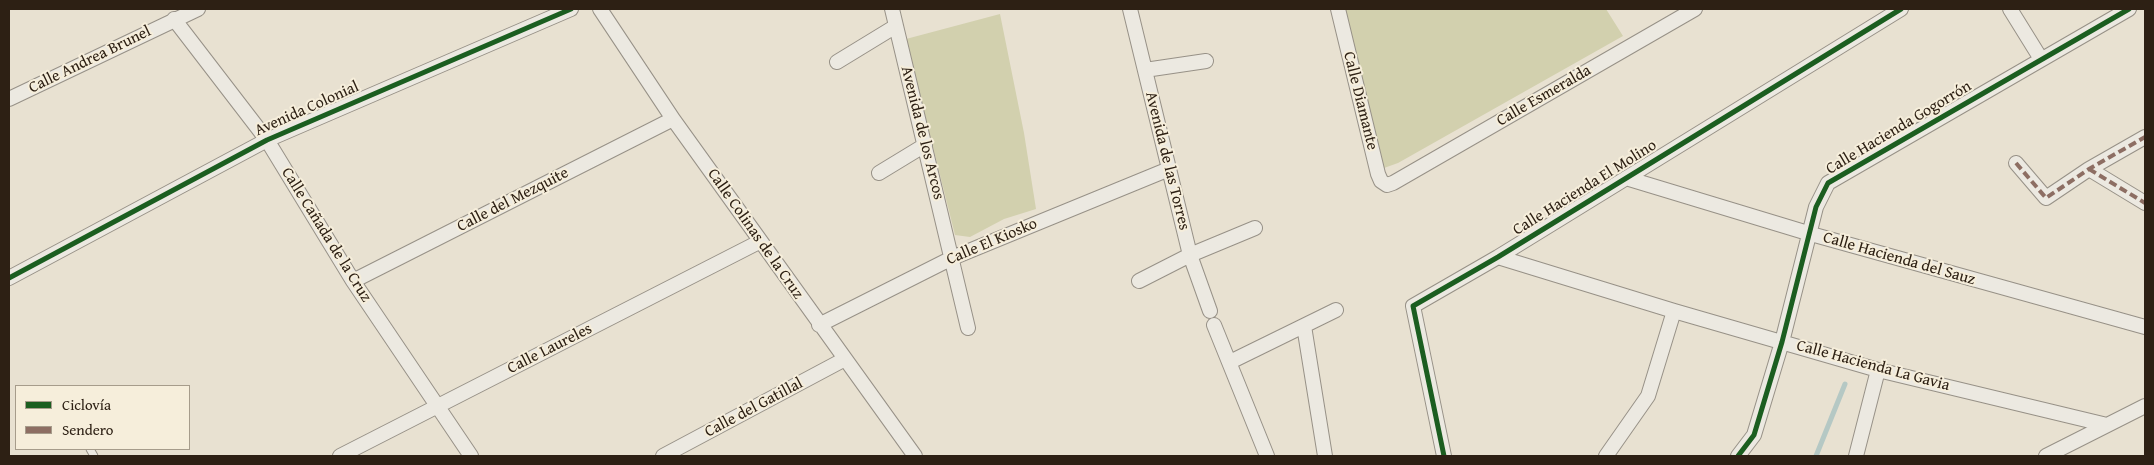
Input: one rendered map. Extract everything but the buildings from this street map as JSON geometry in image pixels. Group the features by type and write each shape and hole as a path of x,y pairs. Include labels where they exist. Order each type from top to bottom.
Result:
{"street":[{"name":"Calle Andrea Brunel","path":"9,99 198,9"},
{"name":"Avenida Colonial","path":"9,278 267,140 571,9"},
{"name":"Calle Colinas de la Cruz","path":"600,9 673,119 759,242 915,456"},
{"name":"Avenida de los Arcos","path":"892,9 968,328"},
{"name":"Avenida de las Torres","path":"1130,9 1190,256 1210,311"},
{"name":"Calle Diamante","path":"1338,9 1378,174 1381,181 1393,184"},
{"name":"Calle Esmeralda","path":"1393,184 1680,12 1695,9"},
{"name":"Calle Hacienda El Molino","path":"1444,456 1413,306 1498,257 1900,9"},
{"path":"2010,9 2041,60"},
{"name":"Calle Hacienda Gogorrón","path":"1738,456 1754,435 1782,342 1811,234 1816,207 1828,183 2129,9"},
{"name":"Calle Cañada de la Cruz","path":"174,19 267,140 353,281 471,456"},
{"path":"837,62 896,26"},
{"path":"1145,70 1206,60"},
{"name":"Calle del Mezquite","path":"353,281 673,119"},
{"path":"2016,163 2046,198 2089,169 2145,137"},
{"path":"879,173 925,145"},
{"name":"Calle El Kiosko","path":"819,325 952,258 1169,169"},
{"path":"2089,169 2145,203"},
{"name":"Calle Hacienda del Sauz","path":"1626,178 1811,234 2145,327"},
{"path":"1139,280 1255,228"},
{"name":"Calle Laureles","path":"340,456 759,242"},
{"name":"Calle Hacienda La Gavia","path":"1498,257 1674,312 1878,370 2107,425"},
{"path":"1230,362 1336,310"},
{"path":"1606,456 1648,396 1674,312"},
{"path":"1214,325 1267,456"},
{"path":"1304,326 1325,456"},
{"name":"Calle del Gatillal","path":"663,456 846,359"},
{"path":"1856,456 1878,370"},
{"path":"2046,456 2145,406"}],"shaded area":[{"path":"1344,9 1606,9 1623,36 1398,163 1384,168 1356,64"},
{"path":"1000,14 1024,133 1036,209 1004,219 970,237 955,235 906,39"}],"waterway":[{"path":"1816,456 1845,384"}],"marked path":[{"path":"2016,163 2046,198 2089,169 2145,137"},
{"path":"2089,169 2145,203"}],"cycle path":[{"path":"9,278 267,140 571,9"},
{"path":"1444,456 1413,306 1498,257 1901,9"},
{"path":"1738,456 1754,435 1782,342 1816,207 1828,183 2129,9"}]}
